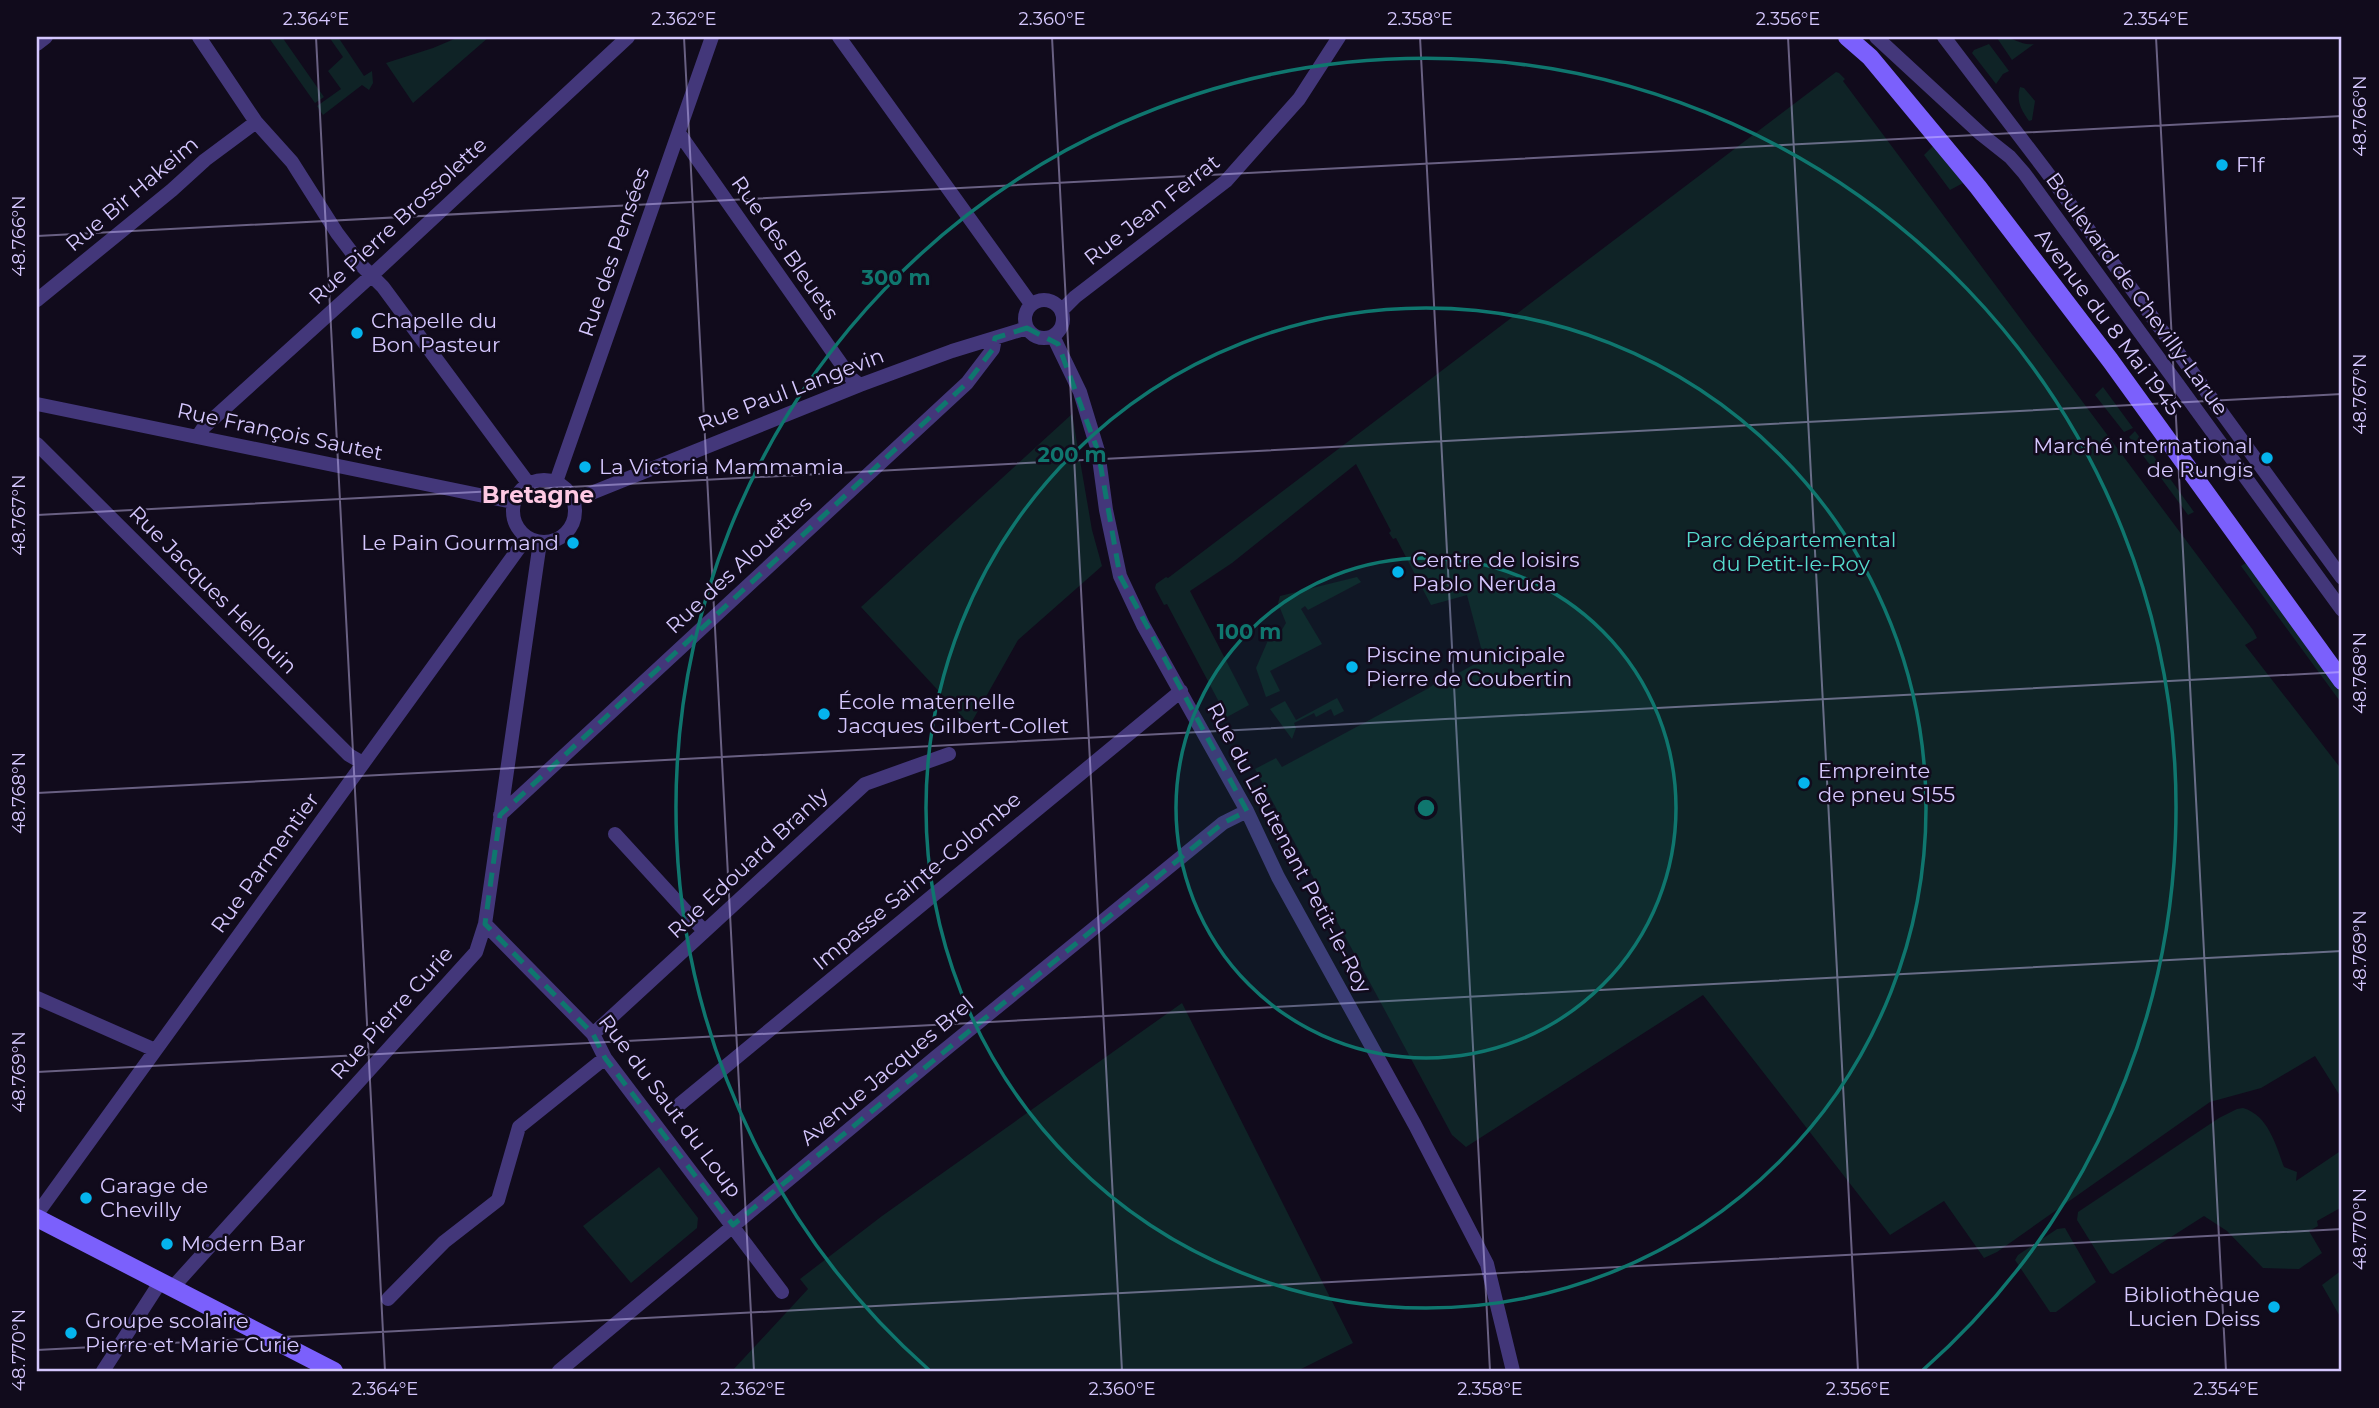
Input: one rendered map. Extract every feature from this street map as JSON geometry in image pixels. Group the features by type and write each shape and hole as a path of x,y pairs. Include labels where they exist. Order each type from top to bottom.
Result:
{"main road":[{"name":"Avenue du 8 Mai 1945","path":"1847,37 1870,57 1978,187 2110,360 2342,681"},
{"path":"37,1216 334,1371"}],"street":[{"path":"37,44 46,37"},
{"path":"200,37 256,122 292,162 337,233 372,275 528,483"},
{"name":"Rue Pierre Brossolette","path":"198,436 204,427 628,37"},
{"name":"Rue des Pensées","path":"556,481 712,37"},
{"path":"839,37 1031,304"},
{"name":"Rue Jean Ferrat","path":"1062,310 1226,181 1299,99 1339,37"},
{"name":"Boulevard de Chevilly-Larue","path":"1875,37 2010,157 2024,173 2342,610"},
{"path":"1944,37 2046,171 2342,578"},
{"name":"Rue Bir Hakeim","path":"37,300 205,160 256,122"},
{"name":"Rue des Bleuets","path":"679,133 851,378 860,384"},
{"path":"1042,299 1048,300 1062,310 1064,316 1061,328 1053,336 1035,336 1027,328 1025,316 1031,304 1042,299"},
{"name":"Rue Paul Langevin","path":"573,499 860,384 1027,328"},
{"name":"Rue du Lieutenant Petit-le-Roy","path":"1053,336 1080,392 1098,451 1106,510 1120,576 1143,625 1247,811 1278,877 1427,1146 1487,1264 1513,1371"},
{"name":"Rue des Alouettes","path":"500,816 967,383 993,349 995,338"},
{"name":"Rue François Sautet","path":"37,404 513,502"},
{"name":"Rue Jacques Hellouin","path":"37,444 349,755 363,763"},
{"path":"547,479 556,481 569,492 576,510 569,530 561,537 534,540 514,522 513,502 528,483 547,479"},
{"name":"Rue Pierre Curie","path":"103,1371 167,1284 476,952 485,924 534,540"},
{"name":"Rue Parmentier","path":"37,1216 363,763 534,540"},
{"name":"Impasse Sainte-Colombe","path":"680,1104 1181,691"},
{"name":"Rue Edouard Branly","path":"593,1034 865,783 949,754"},
{"name":"Avenue Jacques Brel","path":"559,1371 1223,823 1247,811"},
{"path":"615,834 704,932"},
{"name":"Rue du Saut du Loup","path":"485,924 593,1034 605,1058 782,1292"},
{"path":"37,998 155,1050"},
{"path":"388,1299 444,1242 498,1200 519,1127 605,1058"}],"highlighted area":[{"path":"1027,328 1058,344 1098,451 1120,576 1247,811 1223,823 733,1225 605,1058 593,1034 485,924 500,815 967,383 993,349 995,338"}],"green space":[{"path":"282,37 324,97 315,103 269,38"},
{"path":"329,37 338,37 364,76 372,71 373,83 369,90 362,85 323,115 317,106 341,89 328,71 343,57"},
{"path":"459,37 489,37 413,103 386,63"},
{"path":"1997,38 2034,44 2012,60"},
{"path":"1989,44 2009,71 2003,74 1996,84 1972,53"},
{"name":"Parc départemental du Petit-le-Roy","path":"1836,72 1845,79 1843,81 2253,630 2257,638 2245,645 2342,770 2342,1099 2315,1056 2261,1088 2210,1102 1997,1252 1984,1258 1944,1201 1890,1235 1703,995 1466,1147 1452,1135 1255,769 1276,758 1282,767 1429,688 1445,676 1453,676 1484,659 1467,595 1431,605 1396,538 1393,539 1389,533 1391,531 1356,464 1232,563 1190,591 1249,705 1227,717 1167,604 1164,605 1155,588 1156,584 1168,578"},
{"path":"2020,87 2035,101 2032,120 2029,121 2020,105"},
{"path":"1935,144 1965,182 1950,190 1924,155"},
{"path":"2103,387 2133,428 2124,432 2095,395"},
{"path":"1072,414 1092,530 1102,566 1018,640 970,725 861,607"},
{"path":"2135,431 2163,469 2156,473 2129,437"},
{"path":"2166,473 2194,512 2188,515 2161,478"},
{"path":"2246,563 2342,694 2342,704 2241,566"},
{"path":"1357,577 1361,582 1308,610 1305,606 1301,609 1322,644 1270,671 1280,691 1266,697 1256,668 1269,638 1280,633 1286,623 1278,603 1280,596"},
{"path":"1337,698 1344,711 1334,716 1331,709 1316,717 1314,713 1294,723 1296,728 1292,739 1270,709 1285,701 1296,720"},
{"path":"1182,1003 1353,1343 1297,1371 732,1371 808,1289 800,1279 882,1216"},
{"path":"2243,1108 2259,1117 2265,1124 2284,1167 2297,1172 2296,1181 2342,1150 2342,1207 2317,1221 2318,1226 2309,1231 2322,1253 2299,1269 2263,1268 2227,1231 2204,1216 2113,1274 2110,1273 2077,1220 2078,1212 2219,1118"},
{"path":"659,1167 698,1218 697,1228 631,1283 583,1226"},
{"path":"2065,1228 2096,1282 2056,1312 2050,1312 2015,1260 2018,1255 2057,1229"},
{"path":"2342,1270 2342,1320 2322,1285"}],"place":[{"name":"F1f","path":"2222,165"},
{"name":"Chapelle du Bon Pasteur","path":"357,333"},
{"name":"Marché international de Rungis","path":"2267,458"},
{"name":"La Victoria Mammamia","path":"585,467"},
{"name":"Le Pain Gourmand","path":"573,543"},
{"name":"Centre de loisirs Pablo Neruda","path":"1398,572"},
{"name":"Piscine municipale Pierre de Coubertin","path":"1352,667"},
{"name":"École maternelle Jacques Gilbert-Collet","path":"824,714"},
{"name":"Empreinte de pneu S155","path":"1804,783"},
{"name":"Garage de Chevilly","path":"86,1198"},
{"name":"Modern Bar","path":"167,1244"},
{"name":"Bibliothèque Lucien Deiss","path":"2274,1307"},
{"name":"Groupe scolaire Pierre et Marie Curie","path":"71,1333"}],"district":[{"name":"Bretagne","path":"538,495"}]}
